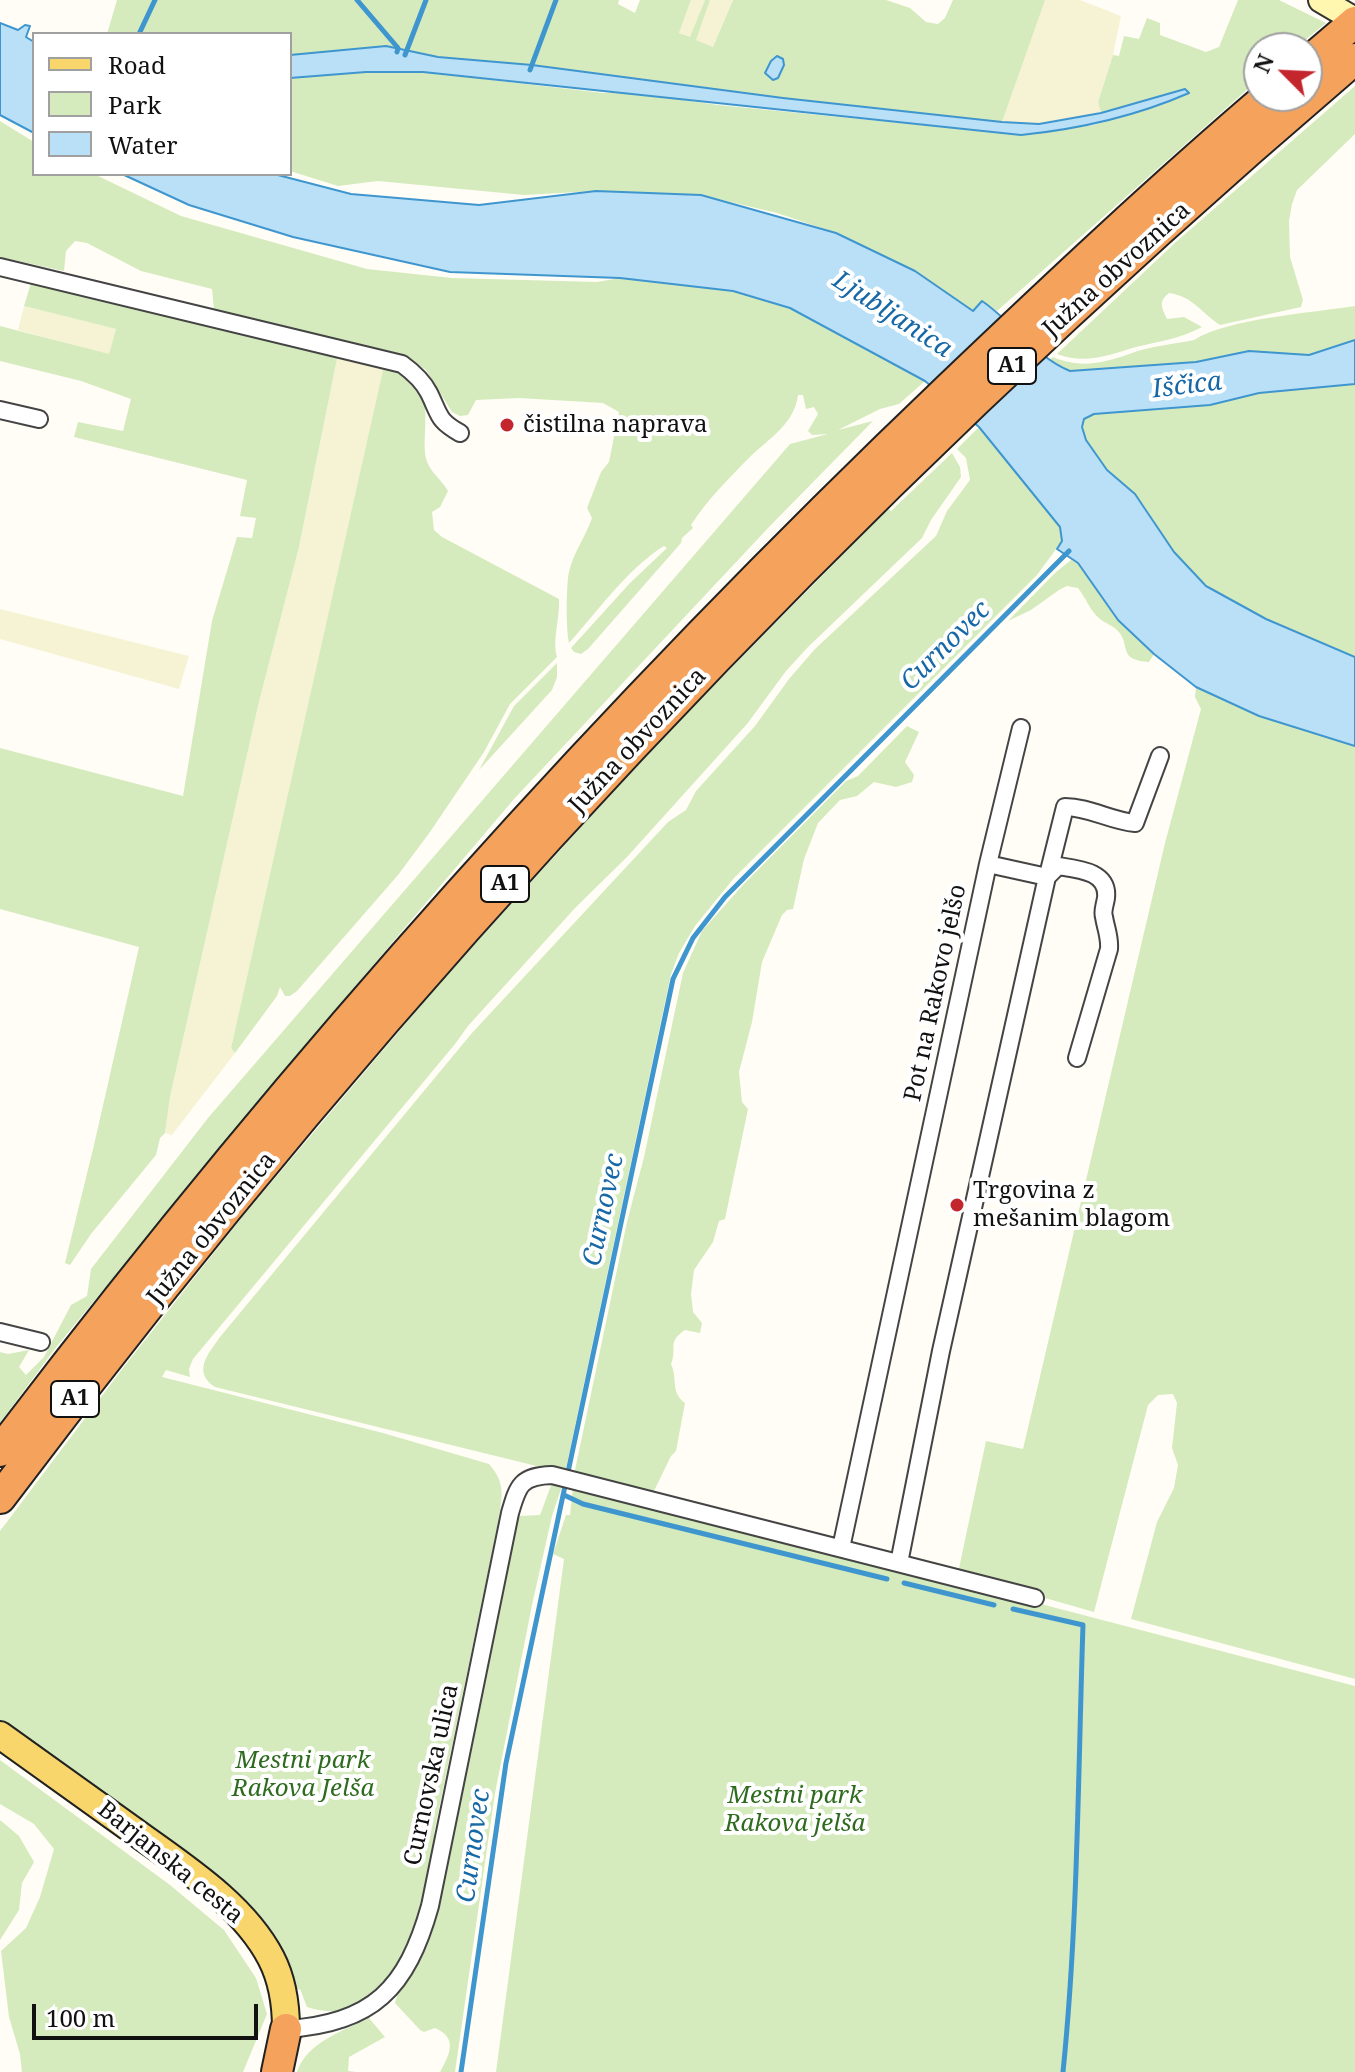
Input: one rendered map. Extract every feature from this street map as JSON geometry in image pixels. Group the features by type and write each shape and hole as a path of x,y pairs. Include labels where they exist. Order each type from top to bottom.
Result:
{"highway":[{"path":"1323,49 1355,21"},
{"name":"Južna obvoznica","path":"1132,236 1355,59"},
{"name":"Južna obvoznica","path":"0,1451 229,1162 421,937 633,703 1132,236 1252,112"},
{"name":"Južna obvoznica","path":"0,1498 152,1301 396,1007 872,481"},
{"path":"277,2072 286,2029"}],"main road":[{"path":"1321,0 1355,21"},
{"name":"Barjanska cesta","path":"7,1740 168,1856 244,1920 275,1967 285,1997 286,2029"}],"street":[{"path":"0,267 402,364 415,374 429,392 437,416 460,433"},
{"path":"0,410 39,419"},
{"path":"988,864 1021,728"},
{"path":"899,1563 941,1351 1065,807 1135,823 1160,756"},
{"name":"Pot na Rakovo jelšo","path":"841,1548 988,864 1047,877"},
{"path":"1047,877 1058,866 1096,875 1107,895 1104,918 1110,939 1109,949 1077,1058"},
{"path":"0,1332 41,1342"},
{"name":"Curnovska ulica","path":"286,2029 331,2024 370,2006 401,1977 417,1947 430,1906 512,1504 523,1482 535,1475 552,1475 841,1548"},
{"path":"841,1548 1035,1598"}],"shaded area":[{"path":"691,0 705,0 691,38 679,33"},
{"path":"710,0 733,0 713,47 695,40"},
{"path":"1044,0 1080,0 1121,16 1098,102 1101,113 1039,124 1002,122"},
{"path":"24,306 116,329 109,355 18,330"},
{"path":"338,354 384,366 384,370 231,1048 235,1053 172,1135 165,1133 170,1097 258,706 299,547"},
{"path":"0,609 189,656 179,689 0,639"}],"green space":[{"path":"117,0 619,0 618,4 635,13 640,0 691,0 679,33 690,37 705,0 710,0 696,40 713,47 733,0 886,0 910,8 926,22 938,24 945,18 953,0 1045,0 1002,122 807,101 532,65 438,57 386,46 292,55 292,32 108,32"},
{"path":"1238,0 1279,0 1326,23 1315,32 1243,32 1243,93 997,311 982,302 973,311 915,271 836,233 777,213 701,195 596,191 524,195 378,181 338,186 292,172 292,78 366,72 423,72 1021,135 1094,125 1188,93 1101,113 1098,102 1113,55 1119,56 1124,36 1139,39 1147,18 1160,23 1160,35 1206,52 1219,47"},
{"path":"1355,86 1355,134 1297,190 1292,204 1290,257 1303,300 1301,307 1220,325 1191,301 1169,293 1162,302 1167,319 1184,317 1202,327 1178,337 1097,358 1078,359 1057,354 1176,242"},
{"path":"0,121 32,141 32,176 98,176 181,216 367,269 452,278 597,282 620,278 733,291 790,308 925,381 899,404 880,409 838,430 873,421 769,527 514,799 57,1346 0,1423 0,1352 8,1354 29,1350 19,1367 26,1375 44,1357 71,1305 87,1296 91,1269 208,1118 790,444 828,434 812,435 808,431 818,414 814,407 806,409 803,395 798,395 796,406 786,423 718,490 681,543 581,654 571,648 630,583 667,548 664,546 638,566 569,643 569,572 592,518 587,508 601,472 609,462 619,412 603,403 519,398 476,400 468,415 460,416 452,412 426,370 405,355 214,309 212,289 141,271 87,243 75,241 66,251 64,271 0,257"},
{"path":"31,283 338,354 299,547 258,706 170,1097 165,1133 160,1138 156,1155 91,1234 70,1265 65,1263 139,947 0,909 0,748 183,796 212,621 237,537 252,538 256,518 240,516 247,480 74,437 78,422 123,431 131,399 81,381 0,361 0,326 109,354 116,329 24,306"},
{"path":"1355,306 1355,340 1309,355 1249,351 1196,362 1080,372 1048,361 1053,357 1073,363 1102,362 1194,340 1249,321"},
{"path":"384,366 409,374 421,390 425,411 426,459 448,491 440,507 432,512 434,530 559,599 555,644 557,657 510,704 484,752 398,875 297,991 285,996 280,987 277,996 235,1053 231,1048"},
{"path":"1355,384 1355,657 1241,608 1201,580 1176,555 1139,499 1091,451 1083,430 1084,419 1094,414 1210,405 1259,393"},
{"path":"979,427 1060,527 1062,541 1037,575 734,878 695,926 679,953 671,974 565,1473 215,1387 204,1375 203,1369 207,1356 220,1337 472,1033 668,822 686,810 696,791 755,726 815,649 936,536 947,511 970,480 966,458 957,449"},
{"name":"Mestni park Rakova Jelša","path":"952,453 960,467 961,477 922,538 808,647 747,724 468,1026 193,1359 190,1377 166,1370 162,1377 383,1433 489,1464 501,1486 497,1528 434,1833 437,1838 415,1927 386,1983 365,2002 339,2011 307,2007 300,1989 296,1990 225,1886 0,1722 0,1531 243,1216 450,971 666,734 888,509 891,511"},
{"path":"1071,560 1078,563 1118,620 1154,654 1149,662 1128,655 1121,636 1097,616 1078,588 1067,586 1008,621"},
{"path":"557,663 557,677 552,690 479,770 514,706"},
{"path":"1196,687 1259,716 1355,746 1355,1679 1131,1619 1157,1522 1174,1488 1178,1465 1172,1448 1177,1403 1173,1394 1158,1395 1148,1405 1094,1612 958,1573 986,1441 1023,1449 1165,843 1201,709 1195,697"},
{"path":"907,726 919,732 905,762 914,775 912,782 896,787 874,782 857,796 840,800 818,823 804,859 793,909 782,915 762,962 752,1022 739,1072 742,1102 748,1109 725,1219 719,1221 713,1242 694,1270 691,1294 693,1312 702,1323 700,1333 685,1330 674,1342 671,1364 677,1394 685,1403 676,1451 653,1493 574,1475 683,973 702,931 742,886 846,781 858,776"},
{"path":"553,1480 563,1483 552,1516 532,1605 495,1793 455,2072 440,2072 449,2053 447,2037 435,2028 424,2032 420,2030 395,2003 422,1948 518,1516 540,1515"},
{"name":"Mestni park Rakova jelša","path":"573,1487 838,1551 1355,1686 1355,2072 496,2072 564,1559 553,1554 566,1515 570,1515"},
{"path":"0,1760 170,1885 224,1930 256,1978 267,2014 243,2072 22,2072 9,2017 1,1951 26,1928 40,1897 54,1849 34,1824 0,1804"},
{"path":"0,1820 19,1836 34,1862 22,1883 19,1910 0,1940"},
{"path":"369,2018 385,2037 349,2057 348,2071 356,2072 297,2072 317,2045"}],"water":[{"path":"0,23 18,30 25,25 30,26 26,37 32,41 32,132 0,115"},
{"path":"386,46 438,57 532,65 783,98 1039,124 1101,113 1185,89 1189,93 1106,121 1021,135 423,72 366,72 292,78 292,55"},
{"path":"777,56 783,59 784,65 778,78 773,80 765,73"},
{"path":"126,176 282,176 351,194 479,205 596,191 701,195 836,233 915,271 973,311 982,301 1046,357 1070,371 1196,362 1249,351 1309,355 1355,340 1355,384 1259,393 1210,405 1094,414 1084,419 1082,427 1086,440 1107,470 1135,494 1174,552 1206,586 1266,619 1355,657 1355,746 1259,716 1196,687 1118,620 1078,563 1057,549 1062,541 1060,527 979,427 925,381 790,308 733,291 620,278 450,272 293,237 189,205"}],"waterway":[{"path":"140,32 155,0"},
{"path":"357,0 398,48 397,52"},
{"path":"405,55 426,0"},
{"path":"530,70 556,0"},
{"name":"Curnovec","path":"461,2072 506,1763 673,979 693,938 725,897 1069,551"},
{"path":"564,1495 583,1504 887,1579"},
{"path":"904,1583 994,1605"},
{"path":"1013,1609 1083,1625 1075,1905 1063,2072"}],"place":[{"name":"čistilna naprava","path":"507,425"},
{"name":"Trgovina z mešanim blagom","path":"957,1205"}],"water label":[{"name":"Ljubljanica","path":"892,315"},
{"name":"Iščica","path":"1187,386"}]}
